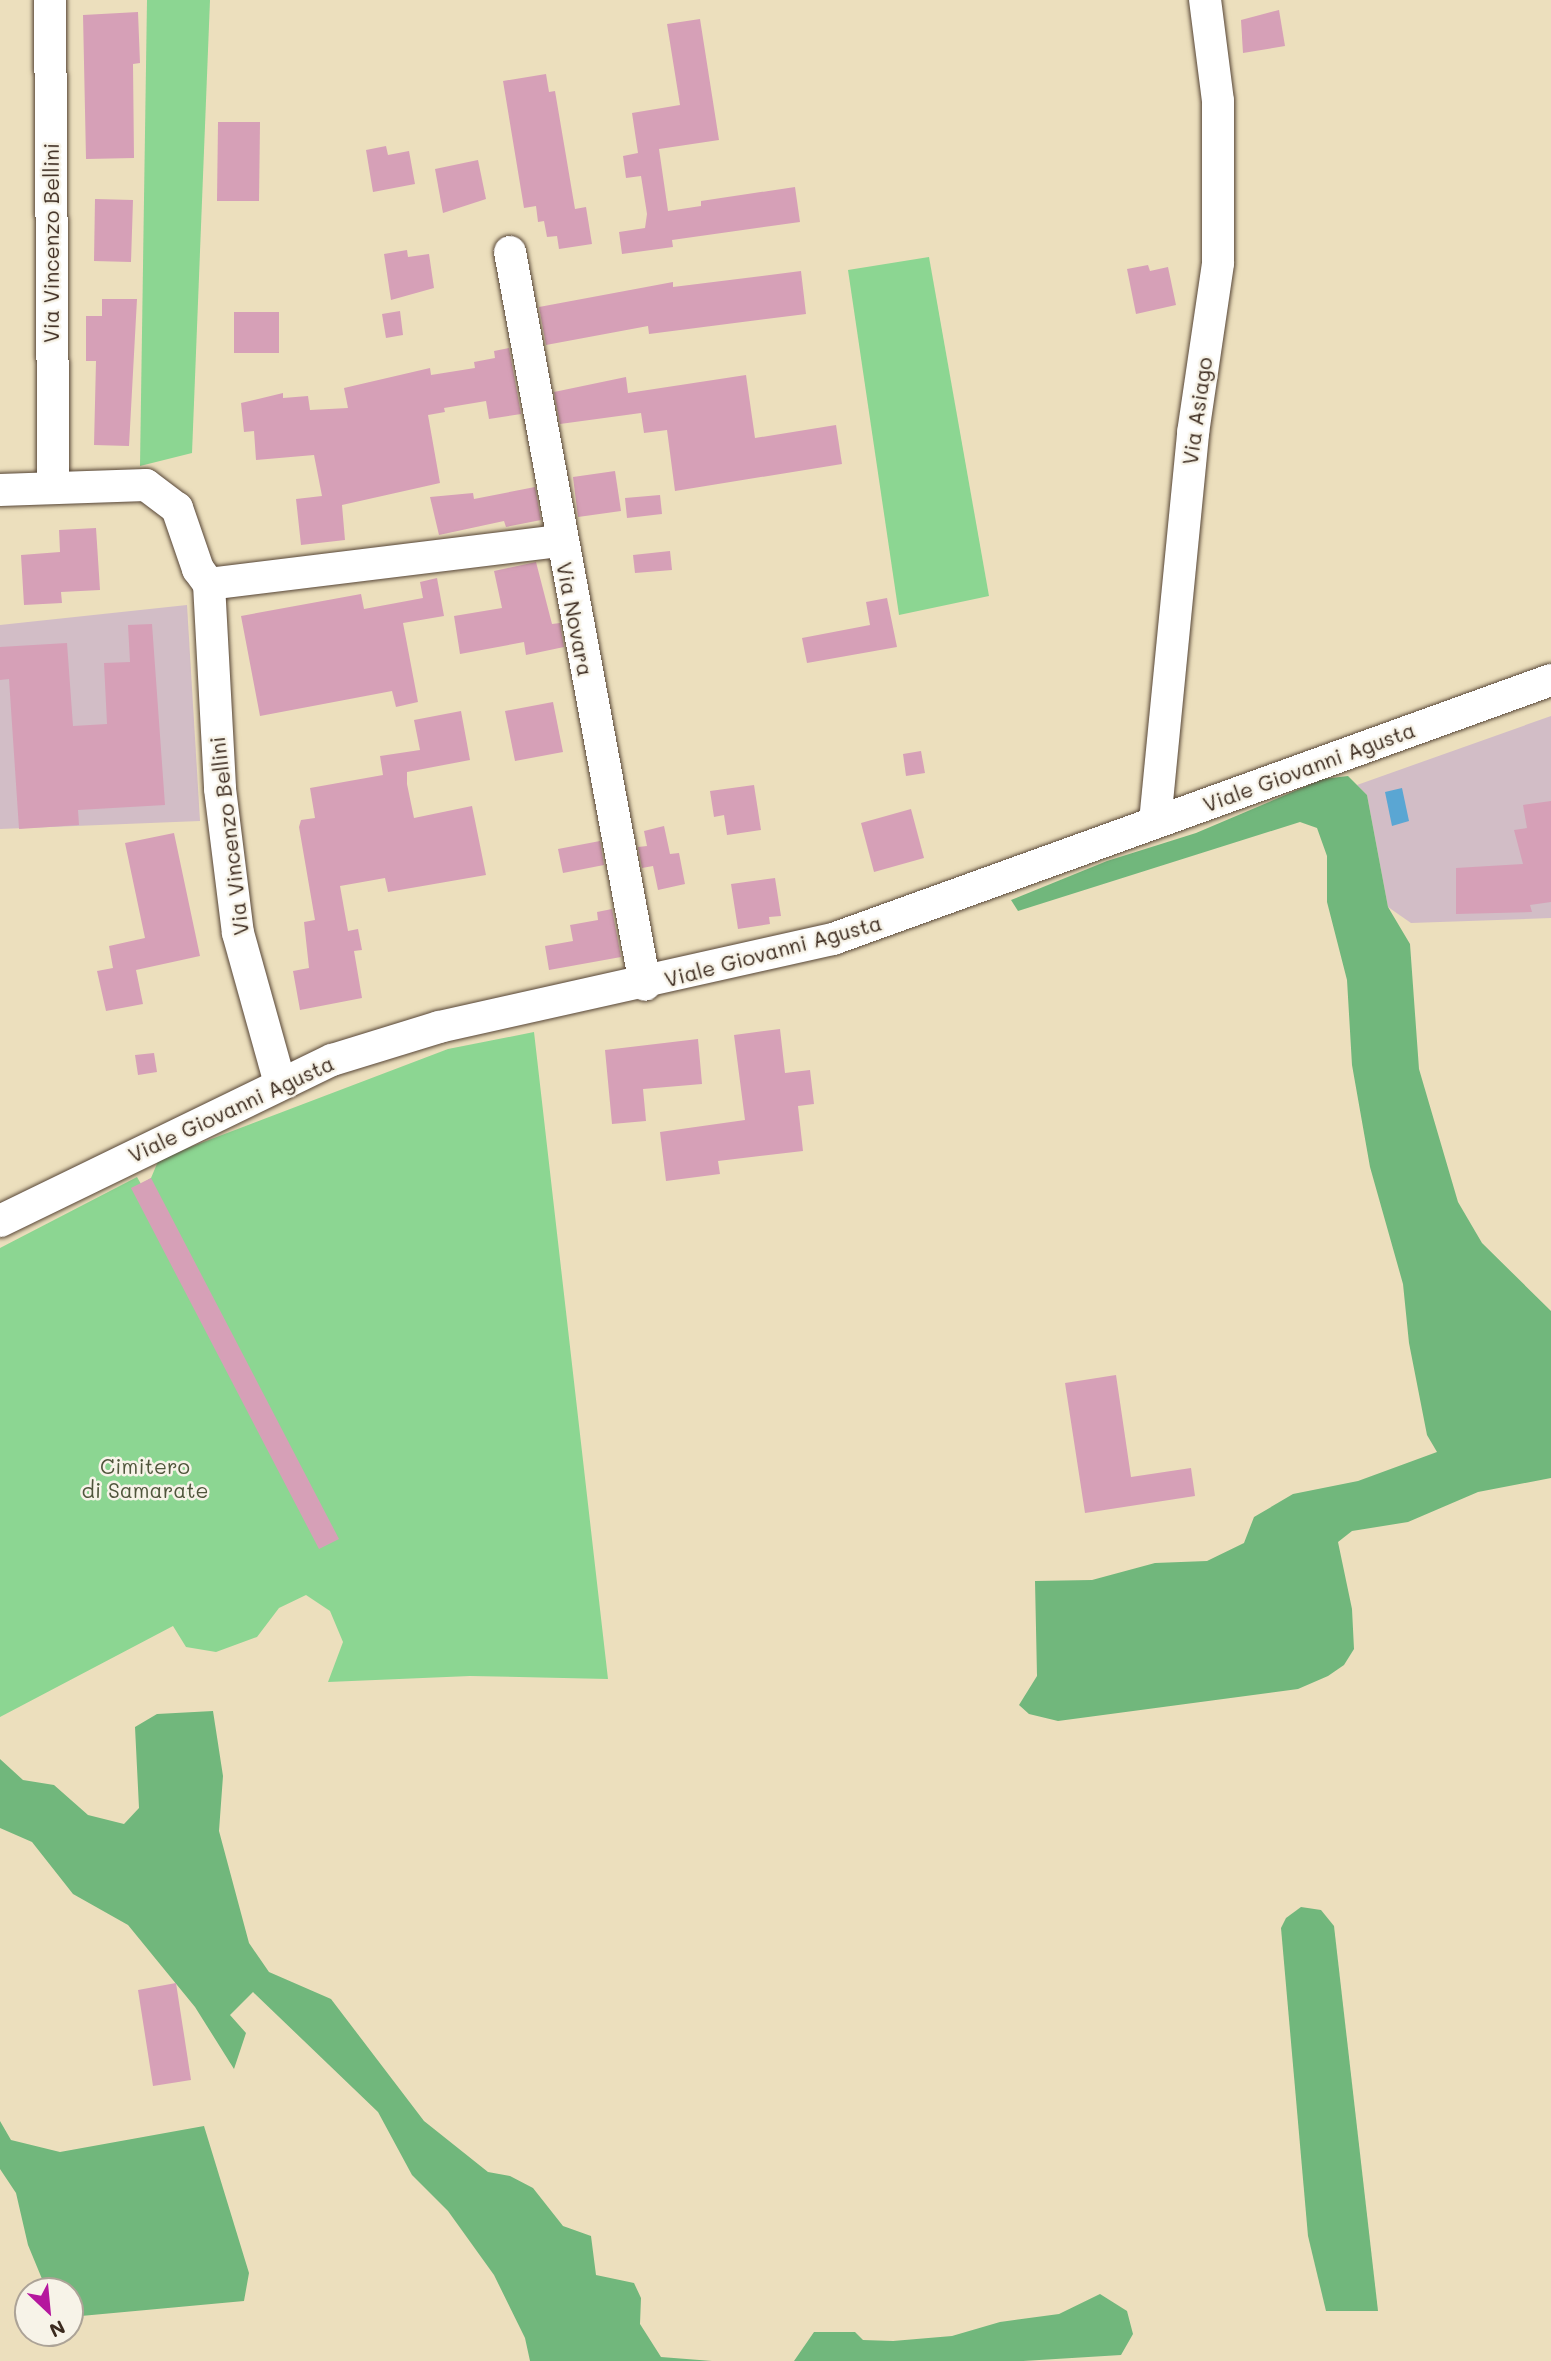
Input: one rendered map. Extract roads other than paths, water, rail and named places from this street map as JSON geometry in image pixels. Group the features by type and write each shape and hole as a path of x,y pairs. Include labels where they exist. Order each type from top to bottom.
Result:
{"street":[{"name":"Via Vincenzo Bellini","path":"50,0 53,486"},
{"name":"Via Asiago","path":"1155,822 1193,433 1218,263 1218,101 1205,0"},
{"name":"Via Novara","path":"510,252 560,541 645,985"},
{"name":"Via Vincenzo Bellini","path":"0,490 124,482 146,485 161,494 182,518 198,569 209,584 220,789 238,933 280,1083"},
{"path":"209,584 560,541"},
{"name":"Viale Giovanni Agusta","path":"0,1221 280,1083 385,1042 645,985 833,939 1551,680"}],"water":[{"path":"1402,788 1409,821 1392,826 1385,792"}],"park label":[{"name":"Cimitero di Samarate","path":"145,1478"}]}
